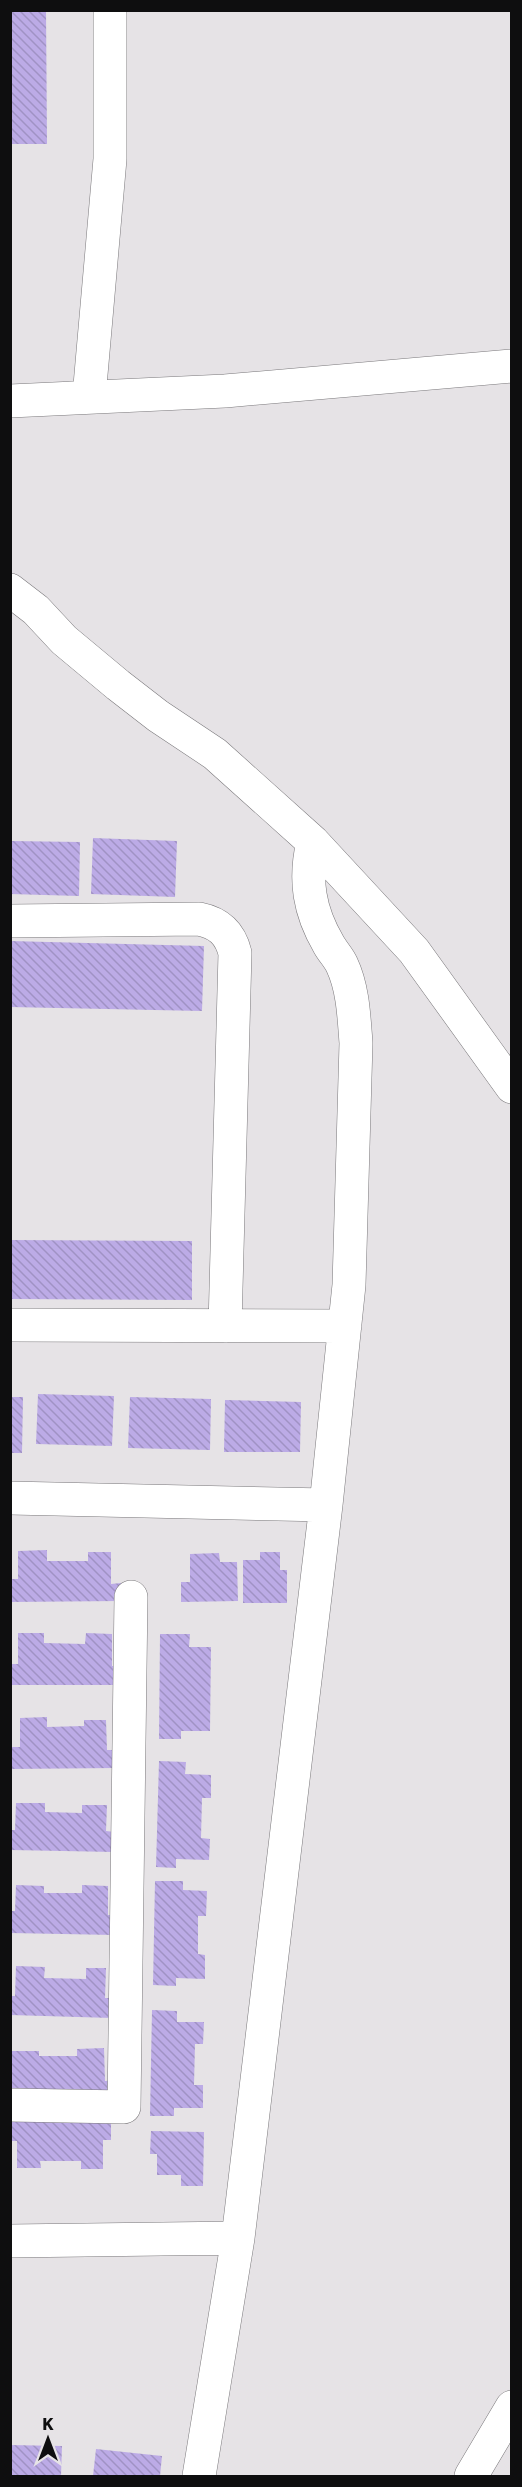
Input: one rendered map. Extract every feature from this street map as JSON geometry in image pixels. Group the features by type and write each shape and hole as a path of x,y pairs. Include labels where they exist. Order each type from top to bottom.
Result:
{"street":[{"path":"89,397 110,159 110,10"},
{"path":"10,401 225,391 512,366"},
{"path":"10,590 36,610 64,640 118,685 158,716 215,754 313,842 414,951 512,1087"},
{"path":"199,2476 238,2238 326,1505 349,1285 356,1043 352,1005 342,963 320,928 313,908 307,866 313,842"},
{"path":"10,921 199,919 219,926 232,942 235,952 225,1326"},
{"path":"10,1325 345,1326"},
{"path":"10,1498 326,1505"},
{"path":"10,2105 124,2107 131,1597"},
{"path":"10,2241 238,2238"},
{"path":"471,2476 512,2408"}],"building":[{"path":"10,10 46,10 47,144 10,144"},
{"path":"93,838 177,841 175,897 91,894"},
{"path":"10,841 80,842 79,896 10,894"},
{"path":"10,941 204,946 202,1011 10,1007"},
{"path":"10,1240 192,1241 192,1300 10,1299"},
{"path":"38,1394 114,1396 112,1446 36,1444"},
{"path":"10,1397 23,1397 22,1453 10,1453"},
{"path":"130,1397 211,1399 210,1450 128,1448"},
{"path":"225,1400 301,1402 300,1452 224,1452"},
{"path":"47,1550 47,1561 88,1561 88,1552 111,1552 111,1584 121,1583 121,1601 10,1602 10,1579 18,1579 18,1551"},
{"path":"260,1552 280,1552 280,1570 287,1570 287,1603 243,1603 243,1560 260,1560"},
{"path":"219,1553 220,1562 237,1562 238,1601 181,1602 181,1582 190,1582 190,1554"},
{"path":"18,1633 44,1633 44,1643 85,1644 86,1633 112,1634 112,1666 119,1666 119,1685 10,1685 10,1664 18,1664"},
{"path":"160,1634 190,1634 189,1647 211,1647 210,1731 181,1731 181,1739 159,1739"},
{"path":"47,1717 47,1727 84,1726 84,1720 106,1720 107,1750 116,1750 116,1768 10,1769 10,1747 20,1747 20,1718"},
{"path":"159,1761 186,1762 185,1774 211,1775 211,1798 202,1798 201,1838 210,1839 209,1860 176,1859 176,1868 156,1867"},
{"path":"16,1803 45,1803 45,1812 82,1813 82,1805 107,1805 106,1831 115,1832 114,1852 11,1850 11,1830 15,1830"},
{"path":"155,1881 183,1881 183,1890 207,1891 206,1916 198,1916 198,1954 205,1955 205,1979 176,1978 176,1986 153,1985"},
{"path":"16,1885 44,1886 44,1893 82,1893 82,1885 108,1886 108,1915 114,1915 114,1935 10,1933 10,1911 15,1911"},
{"path":"16,1966 45,1967 44,1978 86,1979 86,1968 106,1968 105,1998 113,1998 112,2018 10,2015 10,1996 15,1996"},
{"path":"152,2010 177,2011 177,2022 204,2022 203,2044 195,2044 194,2085 203,2085 203,2108 174,2108 174,2116 150,2116"},
{"path":"104,2048 105,2081 117,2080 117,2099 10,2100 11,2051 39,2051 39,2056 77,2056 77,2049"},
{"path":"111,2118 111,2140 103,2140 103,2169 81,2169 81,2161 40,2161 41,2168 17,2168 17,2141 10,2141 10,2119"},
{"path":"151,2131 204,2132 203,2186 181,2186 181,2175 157,2175 157,2154 150,2154"},
{"path":"10,2445 62,2446 61,2476 10,2476"},
{"path":"96,2449 162,2456 160,2476 93,2476"}]}
